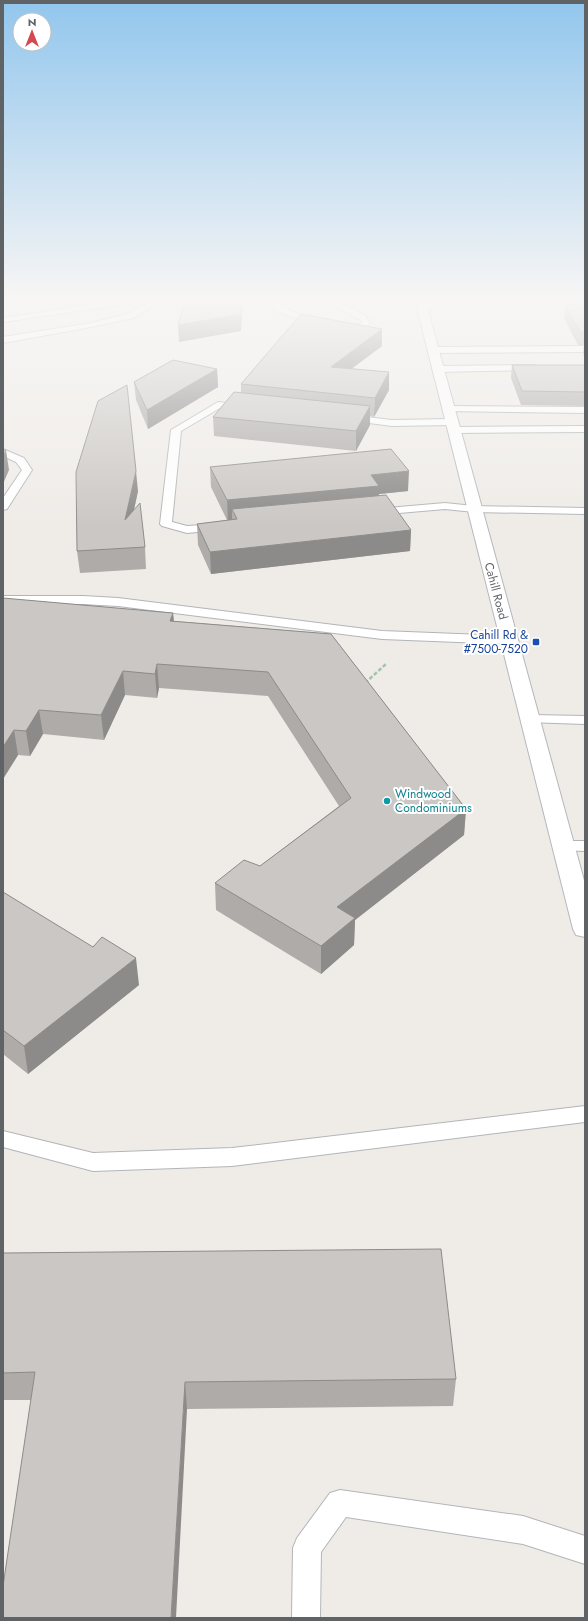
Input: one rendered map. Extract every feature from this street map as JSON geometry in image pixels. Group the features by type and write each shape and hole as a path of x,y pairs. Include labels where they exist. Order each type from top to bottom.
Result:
{"street":[{"name":"Cahill Road","path":"439,376 531,719 585,928"}],"lane":[{"path":"233,526 187,530 166,524 176,430 218,405 257,409"},
{"path":"336,417 392,423 585,410"},
{"path":"451,420 585,429"},
{"path":"3,452 20,460 27,470 3,507"},
{"path":"366,513 445,506 585,511"},
{"path":"3,600 83,600 118,602 382,635 509,640"},
{"path":"531,719 585,720"},
{"path":"564,846 585,846"},
{"path":"3,1139 93,1162 232,1157 585,1114"},
{"path":"306,1618 307,1548 340,1503 523,1530 585,1550"}],"path":[{"path":"361,686 386,664"}],"building":[{"path":"145,376 206,376 147,410 134,382"},
{"path":"248,376 387,376 375,398 241,384"},
{"path":"516,376 585,376 585,392 522,391"},
{"path":"127,385 136,471 125,520 140,503 145,547 77,551 76,472 98,401"},
{"path":"234,392 370,406 356,431 213,417"},
{"path":"391,449 409,471 371,475 379,486 227,500 210,467"},
{"path":"3,450 6,450 3,457"},
{"path":"386,495 411,530 210,552 197,524 237,519 232,509"},
{"name":"Windwood Condominiums","path":"3,598 173,613 170,621 331,634 466,809 337,907 355,918 321,946 215,883 244,860 260,866 351,798 268,672 157,664 155,674 123,671 101,715 39,710 26,731 14,730 3,747"},
{"path":"3,892 93,947 102,937 136,958 24,1046 3,1030"},
{"path":"441,1249 456,1379 185,1382 171,1618 3,1618 3,1586 35,1372 3,1373 3,1253"}],"place":[{"name":"Cahill Rd & #7500-7520","path":"536,642"},
{"name":"Windwood Condominiums","path":"387,801"}]}
